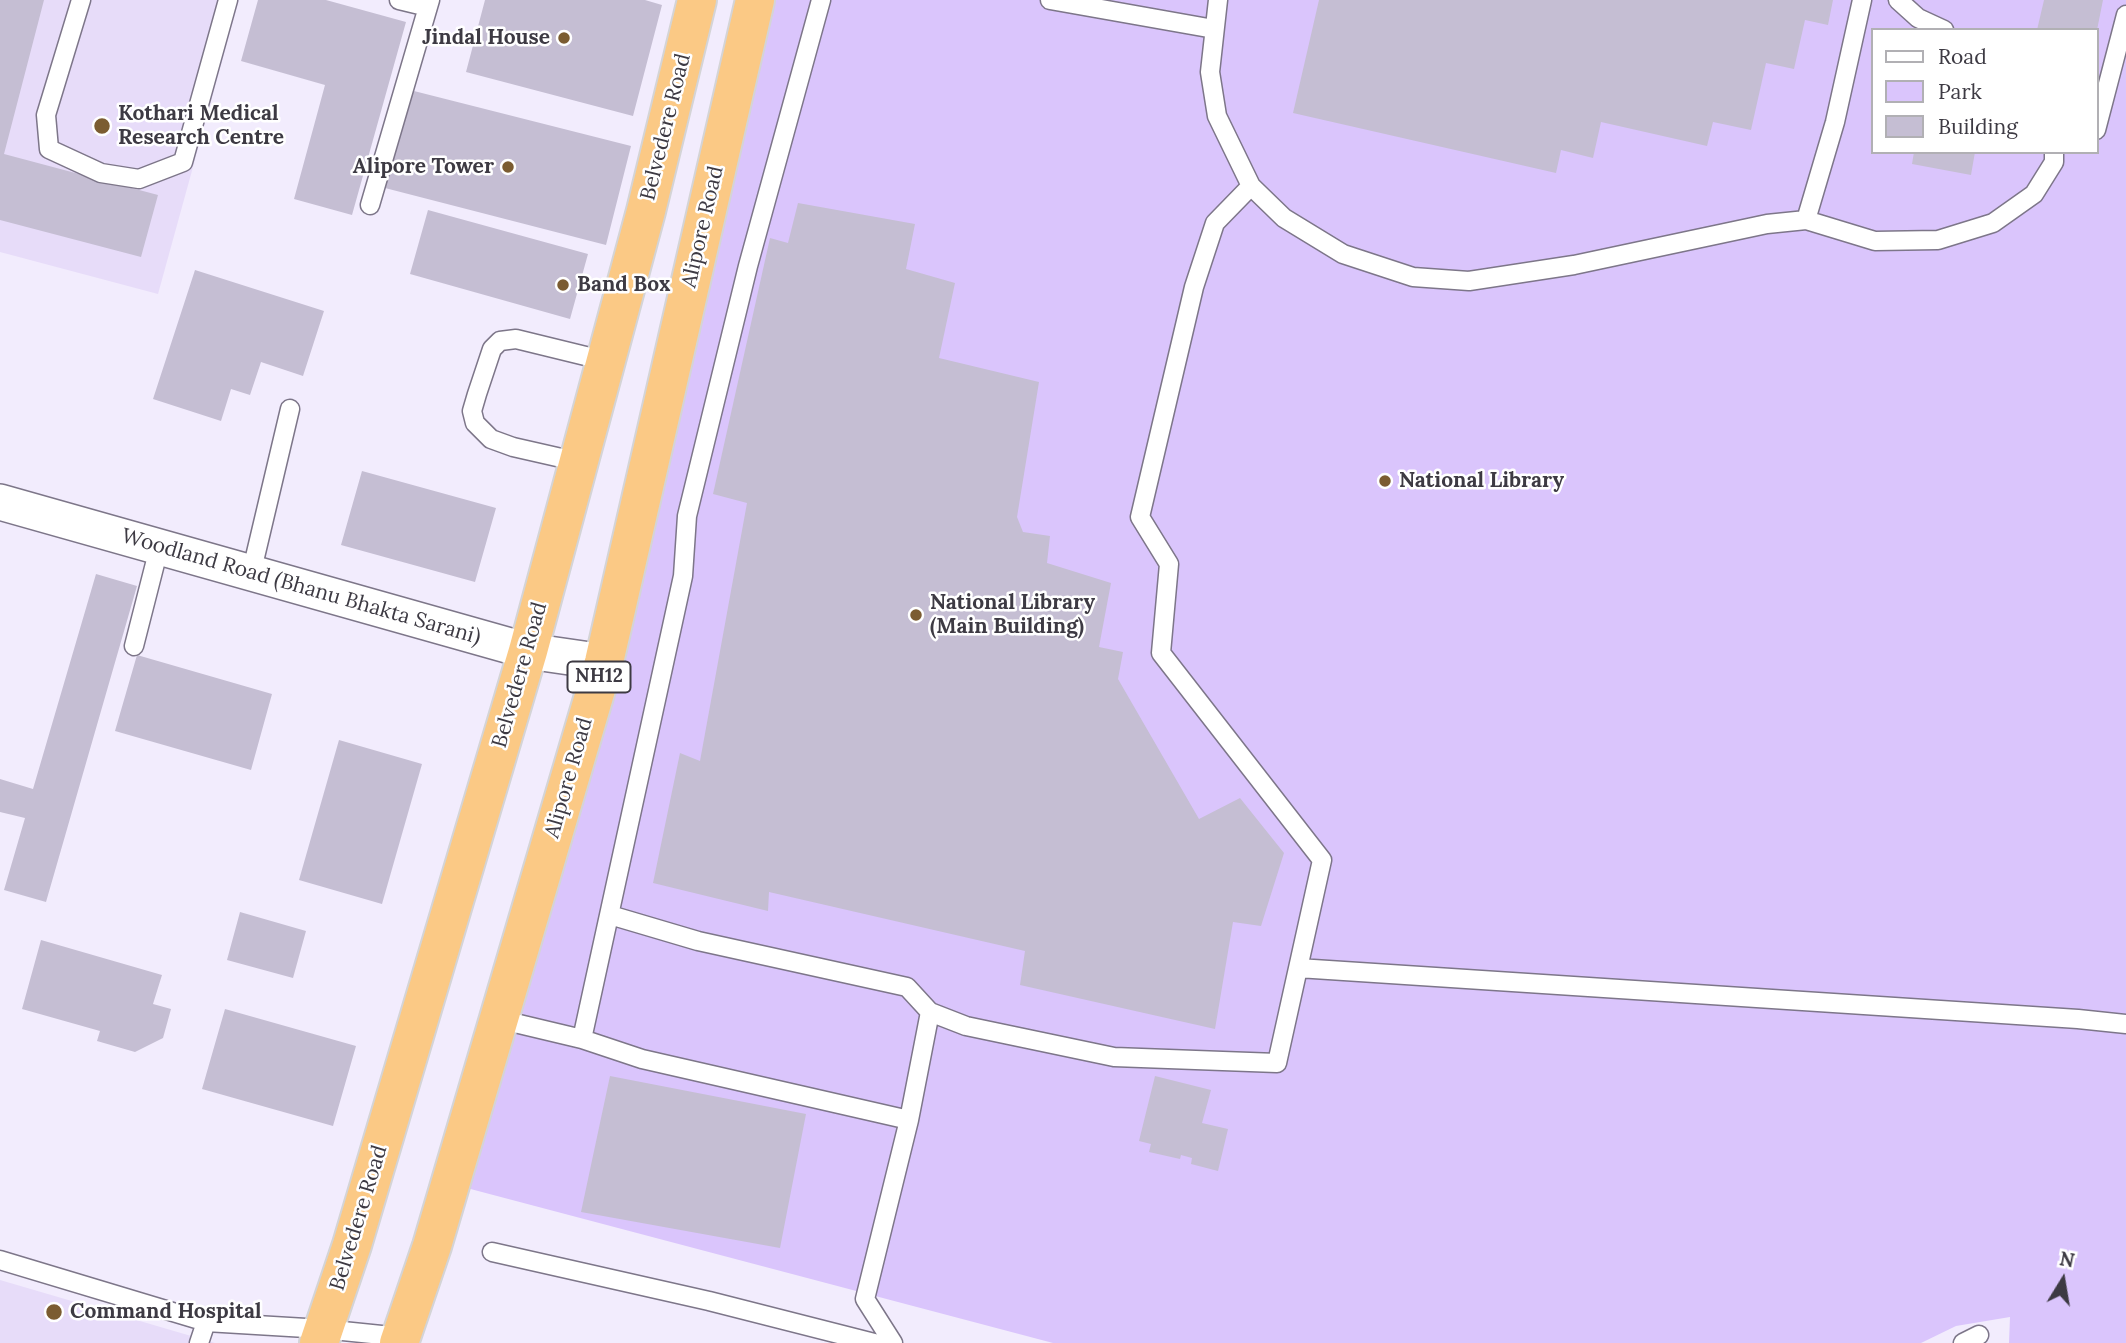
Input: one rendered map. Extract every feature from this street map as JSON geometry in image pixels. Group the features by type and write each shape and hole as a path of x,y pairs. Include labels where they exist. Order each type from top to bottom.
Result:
{"highway":[{"name":"Belvedere Road","path":"321,1336 352,1245 528,651 646,211 697,0"},
{"name":"Alipore Road","path":"400,1340 432,1246 604,662 755,0"}],"street":[{"name":"Woodland Road (Bhanu Bhakta Sarani)","path":"0,502 528,651 604,662"}],"lane":[{"path":"81,0 46,115 49,149 101,173 139,179 183,162 228,0"},
{"path":"370,205 429,4 400,0"},
{"path":"582,1039 683,576 687,516 748,266 821,0"},
{"path":"1050,0 1214,29"},
{"path":"1218,0 1210,72 1217,116 1251,186 1284,218 1343,254 1413,277 1469,282 1574,265 1767,224 1806,219 1875,241 1938,240 1993,223 2034,194 2054,162 2054,154"},
{"path":"1806,219 1835,122 1862,0"},
{"path":"1898,0 1918,18 1940,28"},
{"path":"2098,122 2126,15"},
{"path":"610,915 698,941 907,987 930,1012 966,1026 1114,1058 1277,1063 1322,860 1161,653 1169,564 1140,517 1194,287 1215,223 1251,186"},
{"path":"579,462 513,447 491,439 475,423 472,411 492,349 500,341 516,340 606,361"},
{"path":"251,574 290,409"},
{"path":"134,646 159,548"},
{"path":"1298,968 2078,1018 2126,1024"},
{"path":"893,1343 865,1299 909,1120 930,1012"},
{"path":"498,1019 582,1039 642,1059 909,1120"},
{"path":"492,1252 709,1301 874,1343"},
{"path":"0,1260 206,1322 321,1336 400,1340"},
{"path":"199,1343 206,1322"}],"shaded area":[{"name":"Kothari Medical Research Centre","path":"0,0 239,0 158,294 0,252"},
{"name":"Command Hospital","path":"0,1280 215,1343 0,1343"}],"green space":[{"name":"National Library","path":"768,0 2126,0 2126,1343 2009,1343 2010,1317 1956,1326 1921,1343 1053,1343 463,1187"}],"building":[{"path":"0,0 44,0 4,154 158,195 141,257 0,220"},
{"path":"258,0 326,0 406,22 352,215 294,199 325,85 241,61"},
{"name":"Jindal House","path":"485,0 645,0 662,5 633,116 466,72"},
{"path":"1319,0 1833,0 1828,25 1805,20 1794,69 1766,63 1751,130 1713,122 1707,146 1601,122 1593,158 1561,150 1556,173 1293,113"},
{"path":"2044,0 2103,0 2097,28 2037,28"},
{"name":"Alipore Tower","path":"410,90 631,146 606,245 385,188"},
{"path":"1914,154 1975,154 1971,175 1912,164"},
{"name":"National Library (Main Building)","path":"798,203 915,224 906,269 955,283 939,358 1039,382 1017,517 1023,532 1050,536 1047,563 1111,583 1099,647 1123,652 1118,679 1199,819 1240,798 1284,853 1261,926 1233,922 1215,1029 1020,985 1025,951 769,892 768,911 653,883 680,753 700,761 747,503 713,494 770,238 788,243"},
{"path":"428,210 588,254 570,319 410,274"},
{"path":"195,270 324,311 303,376 261,362 250,395 231,389 221,421 153,399"},
{"path":"362,471 496,508 475,582 341,545"},
{"path":"96,574 137,586 46,902 4,890 25,818 0,812 0,779 33,789"},
{"path":"137,655 272,694 251,770 115,731"},
{"path":"339,740 422,764 382,904 299,880"},
{"path":"240,912 306,931 293,978 227,960"},
{"path":"41,940 162,975 153,1004 171,1009 163,1038 135,1052 97,1041 100,1031 22,1009"},
{"path":"225,1009 356,1046 333,1126 202,1089"},
{"path":"610,1076 806,1114 780,1248 581,1212"},
{"path":"1155,1076 1211,1090 1202,1123 1228,1129 1218,1171 1191,1164 1192,1158 1181,1155 1180,1159 1149,1152 1151,1144 1139,1141"}],"place":[{"name":"Jindal House","path":"564,38"},
{"name":"Kothari Medical Research Centre","path":"102,126"},
{"name":"Alipore Tower","path":"508,167"},
{"name":"Band Box","path":"563,285"},
{"name":"National Library","path":"1385,481"},
{"name":"National Library (Main Building)","path":"916,615"},
{"name":"Command Hospital","path":"54,1312"}]}
